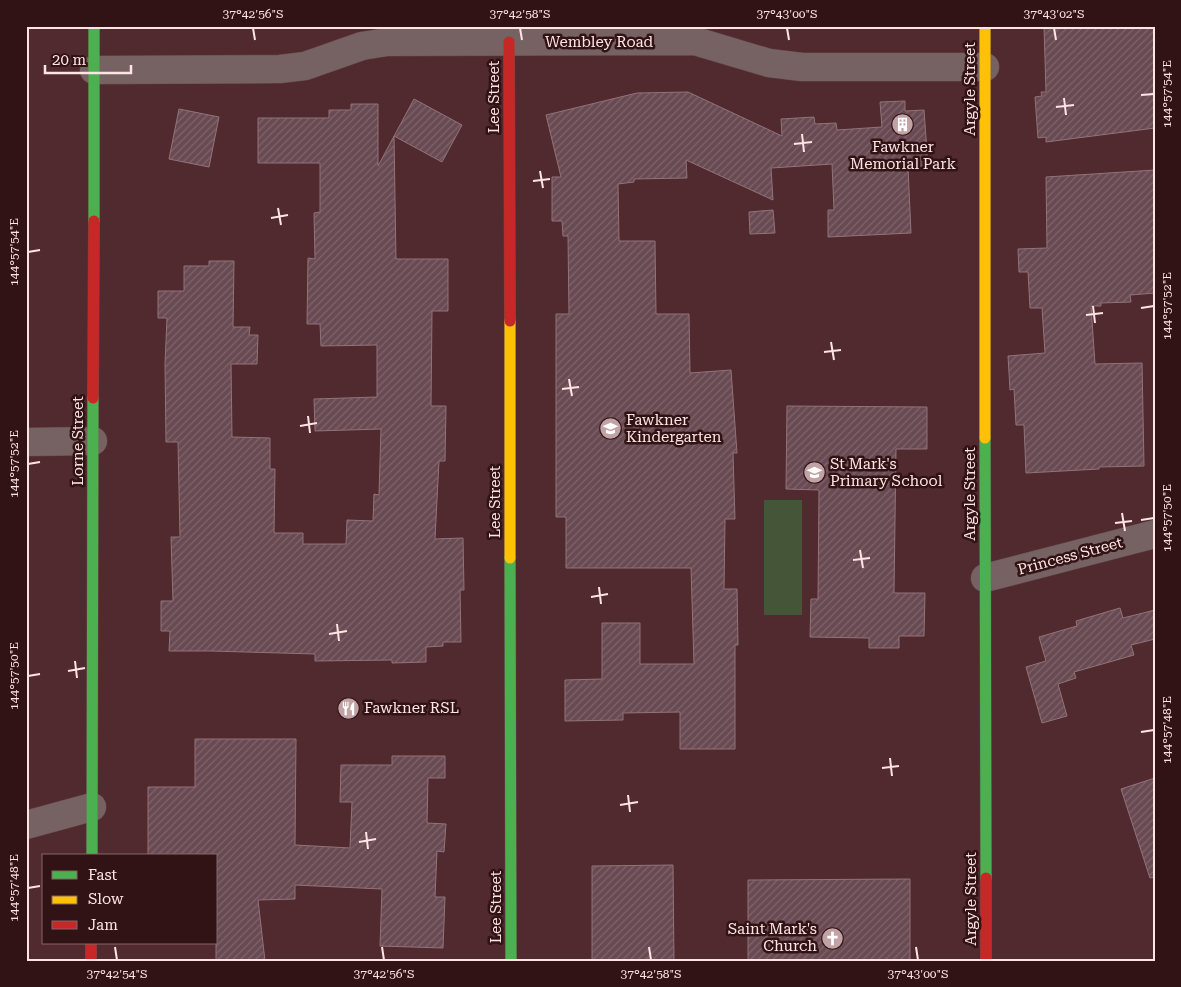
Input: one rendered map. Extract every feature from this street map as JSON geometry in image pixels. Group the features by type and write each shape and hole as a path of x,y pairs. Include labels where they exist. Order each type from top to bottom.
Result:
{"street":[{"name":"Lorne Street","path":"92,854 94,26"},
{"name":"Argyle Street","path":"985,26 986,961"},
{"name":"Wembley Road","path":"94,70 280,69 305,66 362,46 387,42 695,41 770,63 802,67 985,67"},
{"name":"Lee Street","path":"509,42 512,961"},
{"path":"26,442 93,441"},
{"name":"Princess Street","path":"986,578 1155,534"},
{"path":"26,825 92,807"},
{"path":"91,944 91,961"}],"green space":[{"path":"764,500 802,500 802,615 764,615"}],"building":[{"path":"1044,26 1155,26 1155,128 1046,142 1046,137 1038,138 1035,97 1042,96 1041,92 1046,92"},
{"path":"688,92 782,136 781,119 814,117 815,124 836,123 837,130 882,127 880,102 905,101 905,111 924,110 928,166 908,167 911,233 828,237 828,210 834,210 832,164 771,168 773,200 686,160 687,178 634,179 634,182 618,184 619,241 655,241 656,314 689,314 690,373 731,370 737,453 733,453 735,519 725,519 724,589 737,589 738,645 735,645 735,749 680,749 680,712 623,713 623,720 565,721 565,680 602,679 602,623 640,623 640,664 694,664 691,568 566,568 566,517 556,517 556,314 569,314 568,236 563,236 562,221 552,221 552,177 561,177 546,115 637,93"},
{"path":"414,99 462,125 442,162 394,136"},
{"path":"351,104 378,104 378,166 394,136 396,259 448,259 448,311 432,311 431,406 446,406 445,461 439,461 435,539 463,538 464,590 460,590 461,642 443,642 443,646 426,647 426,662 392,663 392,660 315,661 315,654 169,651 170,631 161,631 161,601 173,601 171,537 180,537 178,442 166,442 165,364 167,318 158,318 158,291 184,291 184,266 209,266 209,261 234,261 233,327 250,327 249,335 258,335 257,364 231,364 232,437 270,438 270,469 275,469 274,533 303,533 303,544 346,544 347,520 373,521 374,494 379,495 381,429 315,431 314,399 377,397 377,345 321,346 320,324 307,324 308,258 315,259 314,213 320,212 320,163 258,163 258,118 329,118 329,110 351,110"},
{"path":"179,109 219,117 209,167 169,159"},
{"path":"1155,170 1155,293 1130,295 1131,302 1101,303 1101,306 1091,306 1095,364 1142,363 1144,466 1099,467 1099,469 1026,473 1024,425 1016,425 1014,389 1010,390 1008,356 1045,353 1042,308 1030,308 1028,272 1019,272 1018,249 1047,248 1046,177"},
{"path":"773,210 775,233 750,234 749,212"},
{"path":"787,406 927,407 927,449 896,449 894,593 925,593 924,636 899,636 899,648 869,648 869,638 810,637 811,599 818,599 819,490 786,489"},
{"path":"1120,608 1123,618 1155,610 1155,639 1131,645 1134,655 1074,672 1076,678 1058,684 1067,716 1042,723 1026,667 1046,661 1039,637 1077,626 1076,621"},
{"path":"195,739 296,739 295,845 350,848 352,802 340,802 341,765 392,765 392,756 445,756 445,778 428,778 427,823 446,824 444,852 437,851 435,897 445,897 443,948 380,946 382,889 295,885 295,899 258,900 265,961 216,961 216,944 218,944 218,854 148,854 148,787 195,787"},
{"path":"1155,778 1155,877 1150,878 1121,789"},
{"path":"673,865 674,961 592,961 592,866"},
{"path":"910,879 910,961 748,961 748,880"}],"traffic: fast":[{"path":"94,26 94,221"},
{"path":"92,854 93,398"},
{"path":"985,438 986,878"},
{"path":"510,558 511,961"}],"traffic: slow":[{"path":"985,26 985,438"},
{"path":"510,321 510,558"}],"traffic: jam":[{"path":"509,42 510,321"},
{"path":"93,398 94,221"},
{"path":"986,878 986,961"},
{"path":"91,944 91,961"}],"place":[{"name":"Fawkner Memorial Park","path":"903,124"},
{"name":"Fawkner Kindergarten","path":"610,429"},
{"name":"St Mark's Primary School","path":"814,473"},
{"name":"Fawkner RSL","path":"348,708"},
{"name":"Saint Mark's Church","path":"833,938"}]}
